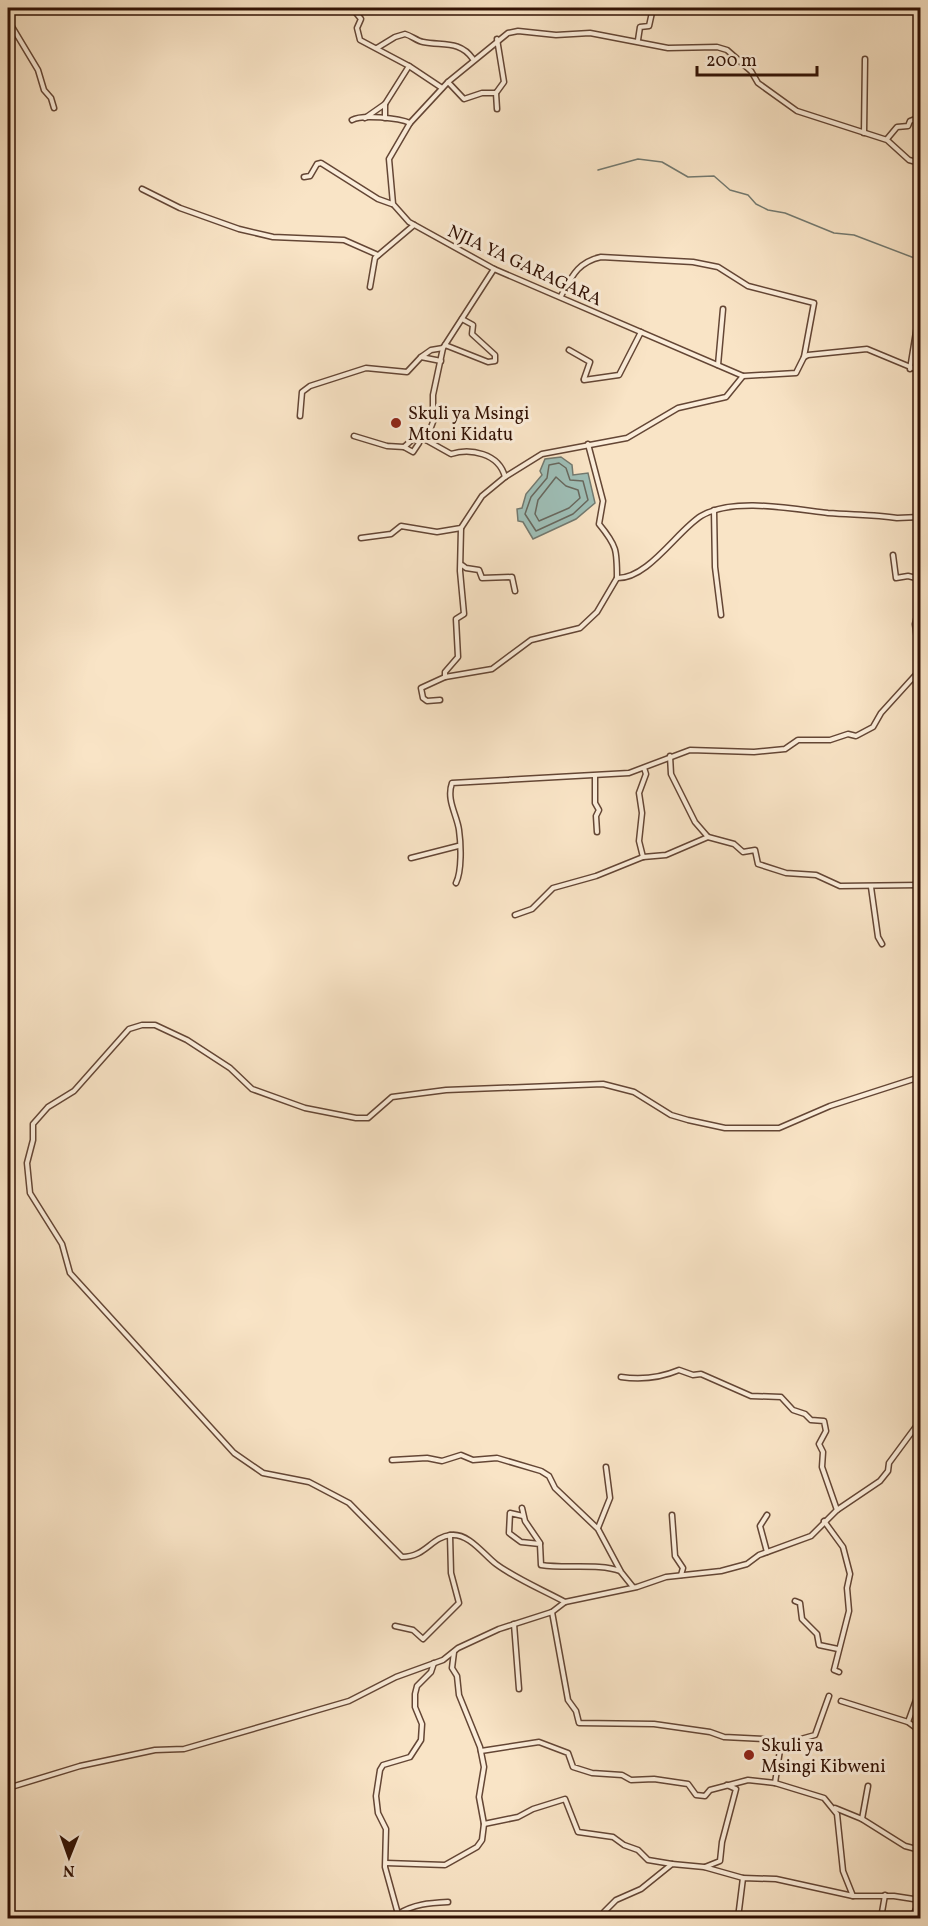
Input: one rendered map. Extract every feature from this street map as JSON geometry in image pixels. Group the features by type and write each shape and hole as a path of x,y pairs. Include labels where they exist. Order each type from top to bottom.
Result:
{"street":[{"path":"352,8 361,19 357,28 360,40 409,66 442,87"},
{"path":"638,40 640,27 649,27 653,8"},
{"path":"8,20 38,70 44,90 51,98 54,108"},
{"path":"304,177 310,176 317,164 321,163 378,199 393,204 389,159 410,123 442,87 473,59 497,39 518,31 556,34 590,33 638,40 668,48 717,47 727,50 751,71 758,83 797,111 887,140 909,160 921,162"},
{"path":"377,48 405,34 419,42 443,42 481,53"},
{"path":"496,109 496,93 504,82 497,39"},
{"path":"466,50 473,59"},
{"path":"864,133 865,59"},
{"path":"365,118 385,104 409,66"},
{"path":"448,82 464,99 482,93 496,93"},
{"path":"385,104 385,118"},
{"path":"887,140 897,127 908,126 910,121 921,117"},
{"path":"352,120 385,118 410,123"},
{"path":"142,189 180,208 239,229 273,237 344,240 378,255"},
{"name":"NJIA YA GARAGARA","path":"393,204 414,225 494,269 742,376"},
{"path":"370,287 375,258 414,225"},
{"path":"445,677 445,672 458,657 456,619 464,614 460,572 462,565 461,528 483,496 505,477 542,454 627,438 678,408 726,397 742,376 796,373 804,357 814,303 748,286 718,267 693,262 601,257 588,260 576,268 561,296"},
{"path":"426,440 433,422 433,395 444,346 494,269"},
{"path":"910,369 921,307"},
{"path":"718,365 723,309"},
{"path":"300,416 302,392 306,387 366,368 407,372 430,350 444,346 488,362 495,361 495,355 472,334 473,325 462,319"},
{"path":"569,350 590,362 584,380 619,375 641,332"},
{"path":"804,357 867,349 910,369 921,371"},
{"path":"421,357 441,361"},
{"path":"354,436 387,446 404,447 413,452 419,443 415,438"},
{"path":"404,447 415,438 426,440 451,454 463,450 495,460 502,467 505,477"},
{"path":"440,700 427,701 421,692 424,686 445,677 492,669 531,640 580,628 597,612 617,578 616,549 612,538 599,524 603,501 588,444"},
{"path":"617,578 627,578 658,557 669,548 681,531 714,510 756,506 897,518 921,517"},
{"path":"714,510 715,567 721,615"},
{"path":"361,538 391,534 401,526 437,532 461,528"},
{"path":"893,555 896,578 908,576 921,579"},
{"path":"462,565 479,570 482,578 512,577 515,591"},
{"path":"921,603 915,624 921,662"},
{"path":"456,883 459,873 459,830 452,811 452,783 629,773 690,750 754,752 785,749 798,740 822,741 844,734 863,734 873,727 881,713 921,670"},
{"path":"670,756 671,774 695,822 708,837 734,844 743,852 755,850 758,864 786,873 816,875 840,886 921,885"},
{"path":"643,857 639,841 642,813 639,803 640,788 646,774 644,768"},
{"path":"595,776 595,803 599,810 596,816 597,832"},
{"path":"515,915 532,909 553,888 600,874 643,857 666,855 708,837"},
{"path":"411,858 459,846"},
{"path":"871,887 878,937 882,944"},
{"path":"450,1535 415,1557 402,1557 349,1503 309,1482 263,1473 234,1453 197,1416 154,1362 78,1284 70,1273 62,1244 30,1193 27,1163 33,1140 33,1124 48,1107 74,1091 129,1029 142,1024 155,1025 187,1040 230,1068 252,1089 305,1108 356,1118 368,1118 392,1097 446,1090 592,1084 627,1090 671,1115 688,1120 725,1128 779,1128 830,1106 921,1077"},
{"path":"621,1377 650,1379 668,1376 679,1370 693,1375 701,1374 751,1396 780,1397 793,1410 805,1414 812,1420 824,1421 826,1431 819,1444 824,1452 822,1467 837,1510"},
{"path":"8,1788 118,1758 155,1750 184,1749 349,1701 396,1677 434,1663 454,1651 514,1624 552,1612 565,1602 681,1575 721,1571 747,1564 767,1552 811,1536 837,1510 880,1481 888,1471 889,1463 921,1420"},
{"path":"392,1460 427,1458 442,1461 461,1455 473,1460 497,1458 527,1465 549,1476 555,1488 598,1529 621,1572 633,1588"},
{"path":"598,1529 610,1498 606,1467"},
{"path":"522,1508 523,1516 540,1544 541,1565 561,1569 600,1566 621,1572"},
{"path":"523,1516 510,1513 509,1533 521,1542 540,1544"},
{"path":"672,1515 675,1556 682,1568 681,1575"},
{"path":"767,1515 760,1526 761,1539 767,1552"},
{"path":"824,1521 843,1547 850,1574 847,1588 849,1611 834,1670 839,1672"},
{"path":"450,1535 477,1546 496,1564 565,1602"},
{"path":"395,1626 413,1630 423,1639 459,1603 451,1573 450,1535"},
{"path":"795,1601 800,1603 802,1619 816,1634 819,1645 838,1649"},
{"path":"552,1612 568,1701 576,1711 579,1723 654,1724 710,1732 724,1737 764,1739 782,1747"},
{"path":"514,1624 519,1689"},
{"path":"386,1863 445,1865 480,1844 484,1824 479,1797 484,1767 481,1752 459,1695 457,1676 452,1668 454,1651"},
{"path":"434,1663 431,1672 417,1686 415,1694 415,1707 422,1724 421,1740 410,1757 383,1765 380,1770 375,1802 386,1829 386,1863 397,1916 421,1904 448,1902"},
{"path":"908,1722 921,1689"},
{"path":"775,1783 782,1747 790,1742 815,1735 829,1696"},
{"path":"841,1701 908,1722 921,1731"},
{"path":"481,1752 539,1742 568,1753 573,1767 592,1773 619,1774 631,1780 654,1779 688,1784 696,1795 705,1796 710,1790 748,1780 775,1783 824,1798 832,1806 862,1819 906,1846 921,1850"},
{"path":"704,1867 720,1861 725,1828 736,1789 726,1785"},
{"path":"862,1819 868,1786"},
{"path":"484,1824 518,1817 533,1809 566,1799 578,1832 613,1837 624,1845 639,1851 648,1860 704,1867 743,1878 777,1879 853,1896 885,1895 921,1900 912,1918"},
{"path":"832,1806 838,1822 843,1871 853,1896"},
{"path":"606,1918 604,1912 616,1900 641,1889 672,1864"},
{"path":"738,1918 743,1878"},
{"path":"881,1918 885,1895"}],"water":[{"path":"561,457 572,465 573,475 588,473 595,503 576,519 533,539 523,522 518,521 517,509 522,508 526,494 542,475 540,471 545,459"}],"waterway":[{"path":"598,170 638,159 662,162 688,177 714,176 730,190 748,195 756,204 768,210 785,213 834,233 854,235 917,259 920,255"}],"place":[{"name":"Skuli ya Msingi Mtoni Kidatu","path":"396,423"},
{"name":"Skuli ya Msingi Kibweni","path":"749,1755"}]}
